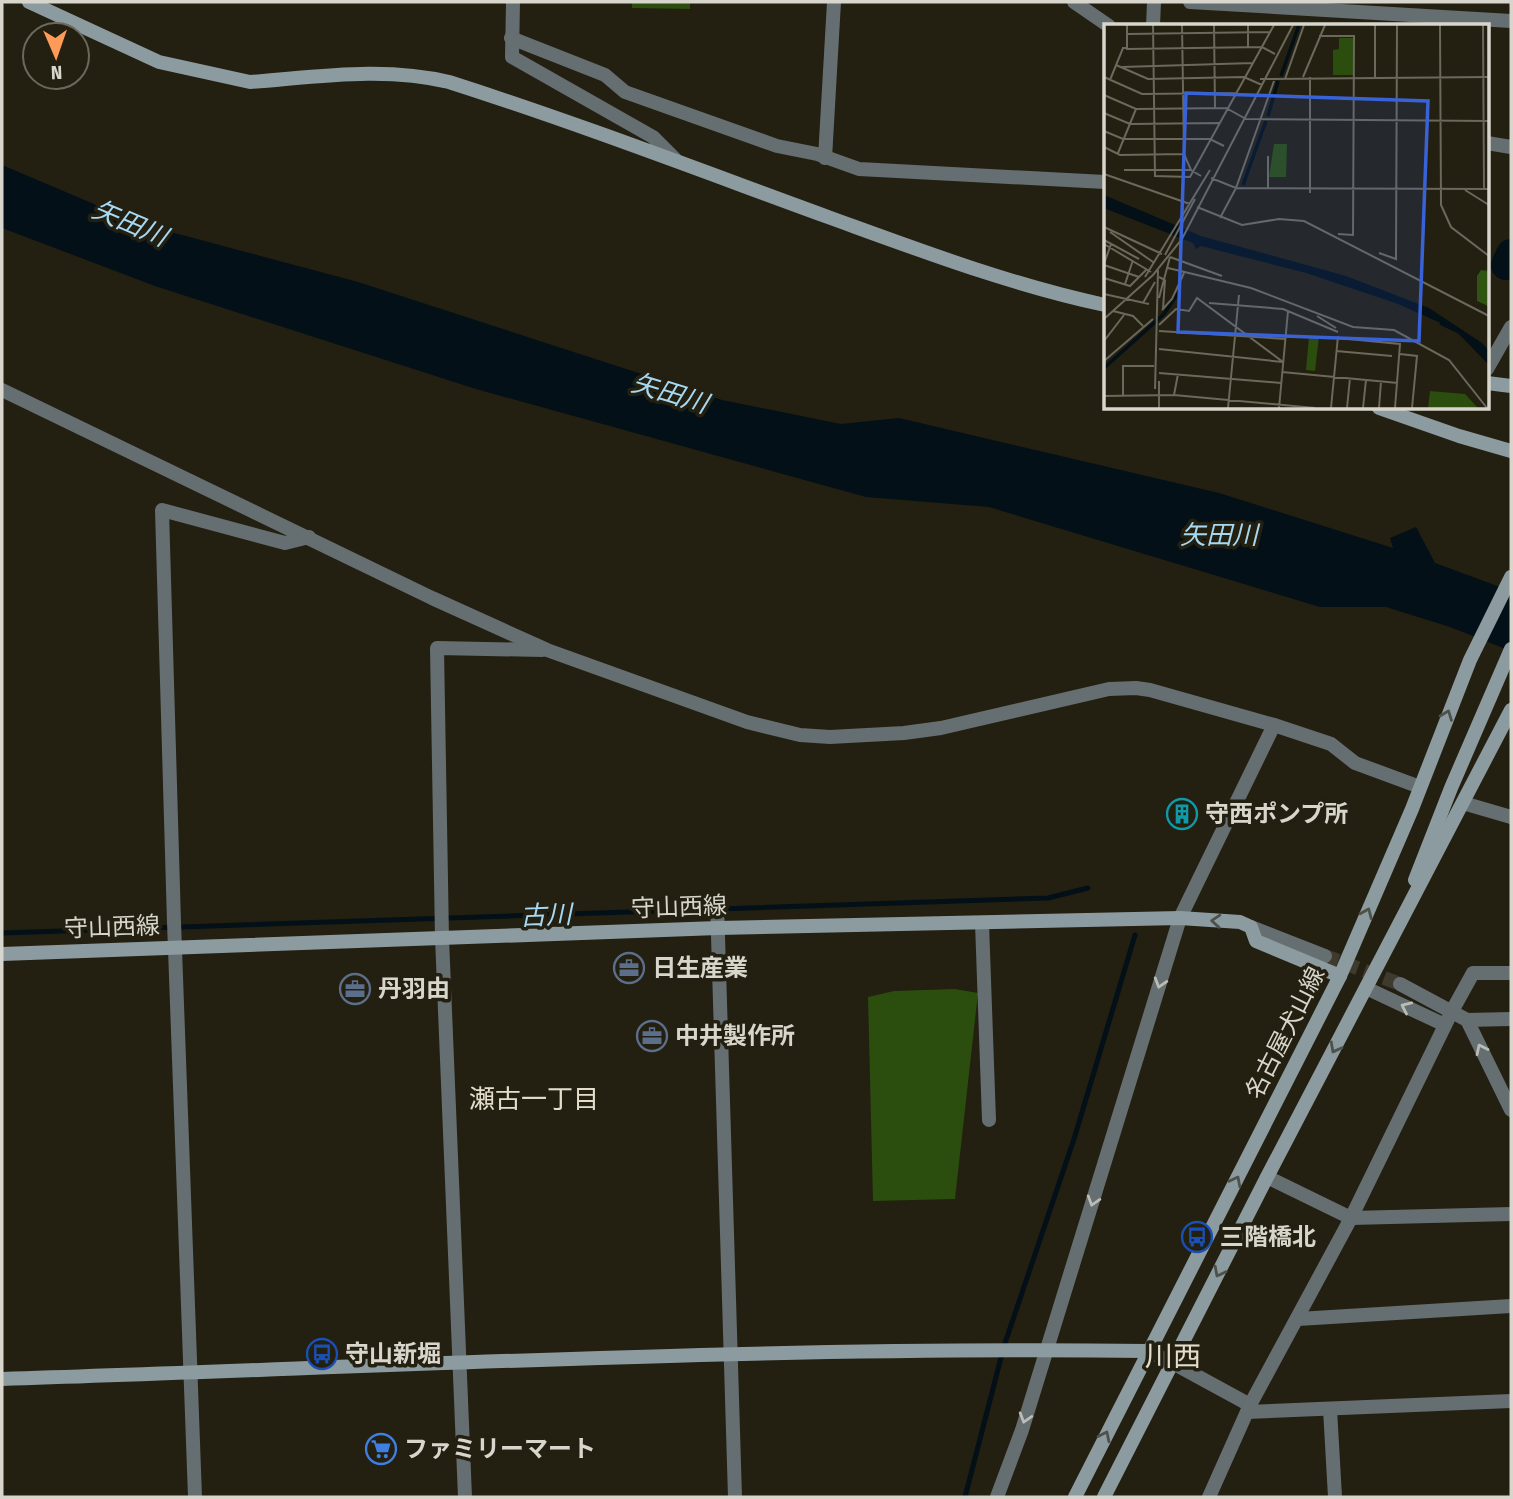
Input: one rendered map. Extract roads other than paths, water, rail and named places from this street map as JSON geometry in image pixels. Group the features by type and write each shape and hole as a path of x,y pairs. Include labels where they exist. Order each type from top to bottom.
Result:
{"main road":[{"path":"29,2 159,62 204,74 250,82 380,73 419,75 478,92 675,159 907,246 1104,312"},
{"path":"1062,296 1104,306"},
{"path":"1488,383 1511,386"},
{"path":"1385,410 1511,451"},
{"name":"名古屋犬山線","path":"1075,1497 1340,976 1422,783 1470,660 1511,577"},
{"path":"1406,914 1404,907 1451,788 1511,649"},
{"name":"名古屋犬山線","path":"1104,1497 1267,1177 1511,710"},
{"name":"守山西線","path":"2,954 175,935 718,916 982,923 1180,918 1240,922 1251,927"},
{"path":"1251,927 1256,942 1340,976"},
{"path":"2,1380 730,1353 1148,1350 1173,1363"}],"street":[{"path":"500,2 513,2 512,57 653,137 675,159"},
{"path":"825,158 834,2"},
{"path":"1074,2 1106,24"},
{"path":"1153,24 1154,2"},
{"path":"1190,2 1511,21"},
{"path":"511,38 605,75 625,92 777,146 817,154 859,169 1104,182"},
{"path":"1488,143 1511,146"},
{"path":"1488,367 1511,327"},
{"path":"2,390 432,598 547,650 747,722 800,736 830,737 941,728 1109,689 1136,688 1274,725 1331,744 1355,763 1422,783"},
{"path":"195,1497 162,510 285,543 309,537"},
{"path":"465,1497 442,925 438,648 547,650"},
{"path":"997,1497 1046,1350 1180,918 1274,725"},
{"path":"1466,798 1511,817"},
{"path":"718,916 735,1497"},
{"path":"982,923 989,1120"},
{"path":"1251,927 1325,956"},
{"path":"1209,1497 1248,1408 1351,1218 1473,973 1511,973"},
{"path":"1400,984 1467,1020 1511,1110"},
{"path":"1366,988 1445,1025"},
{"path":"1467,1020 1511,1018"},
{"path":"1267,1177 1351,1218 1511,1214"},
{"path":"1298,1319 1511,1306"},
{"path":"1173,1363 1248,1408 1330,1409 1511,1401"},
{"path":"1330,1409 1335,1497"}],"water":[{"name":"矢田川","path":"2,165 141,224 358,282 722,400 841,424 899,418 1219,493 1393,548 1390,538 1416,527 1435,563 1511,591 1511,651 1450,627 1386,607 1320,607 989,507 866,497 476,389 155,286 2,228"}],"waterway":[{"path":"1506,265 1511,254"},
{"name":"古川","path":"2,933 1048,898 1088,888"},
{"path":"965,1497 1004,1346 1074,1139 1135,935"}],"tunnel":[{"path":"1325,956 1400,984"}],"place":[{"name":"守西ポンプ所","path":"1182,814"},
{"name":"日生産業","path":"629,968"},
{"name":"丹羽由","path":"355,989"},
{"name":"中井製作所","path":"652,1036"},
{"name":"三階橋北","path":"1197,1237"},
{"name":"守山新堀","path":"322,1354"},
{"name":"ファミリーマート","path":"381,1449"}],"district":[{"name":"瀬古一丁目","path":"534,1099"},
{"name":"川西","path":"1173,1356"}]}
